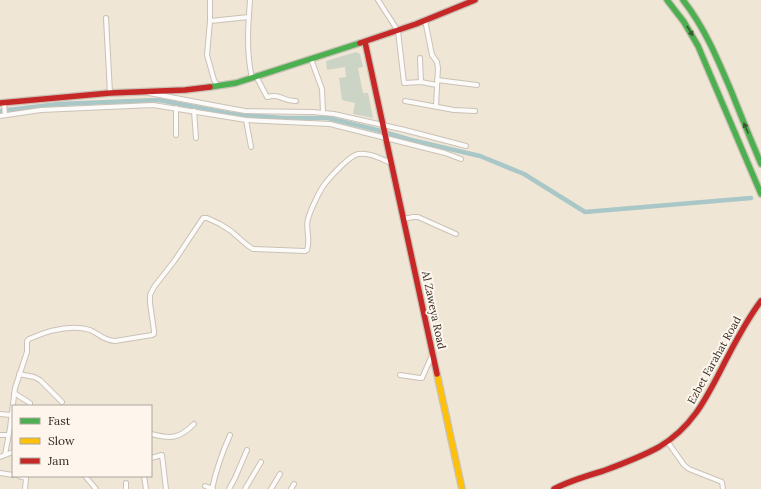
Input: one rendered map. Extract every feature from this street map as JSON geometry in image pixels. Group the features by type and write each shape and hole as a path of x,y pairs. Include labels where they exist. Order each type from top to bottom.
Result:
{"main road":[{"path":"4,108 110,93 185,90 236,83 398,31 463,2 475,0"},
{"path":"667,0 681,17 692,34 761,194"},
{"path":"683,0 696,18 708,40 761,165 757,165 751,169"},
{"name":"Al Zaweya Road","path":"365,42 462,489"},
{"path":"742,147 746,147 752,143"},
{"name":"Ezbet Farahat Road","path":"554,489 565,483 636,458 667,441 678,433 690,421 704,402 752,313 761,300"}],"street":[{"path":"210,0 207,55 214,80 218,86"},
{"path":"250,0 248,54 254,77 267,96 275,95 291,101 296,101"},
{"path":"378,0 398,31 404,83 421,82 437,85"},
{"path":"210,21 249,17"},
{"path":"106,18 110,93"},
{"path":"425,20 432,53 437,64 436,106"},
{"path":"420,58 421,82"},
{"path":"311,59 322,89 323,112"},
{"path":"437,80 477,85"},
{"path":"141,92 245,111 323,112 466,146"},
{"path":"405,101 454,110 475,111"},
{"path":"0,116 4,108 41,110 145,105 176,108 246,120 330,124 385,136 445,152 461,159"},
{"path":"176,108 176,135"},
{"path":"194,111 196,138"},
{"path":"246,120 251,147"},
{"path":"12,405 19,374 30,338 46,332 67,328 81,328 94,332 107,340 115,341 153,335 154,331 150,295 154,287 204,218 220,224 253,249 305,251 307,250 309,243 307,222 310,212 324,186 339,169 350,158 358,154 370,155 391,163"},
{"path":"404,219 418,217 456,234"},
{"path":"400,375 422,378 433,353"},
{"path":"19,374 34,377 40,380 62,402"},
{"path":"14,393 30,403 30,405"},
{"path":"2,456 6,448 12,408"},
{"path":"0,414 11,415"},
{"path":"152,434 175,437 186,432 194,424"},
{"path":"0,435 8,435"},
{"path":"205,486 213,489 215,473 230,435"},
{"path":"667,441 684,465 692,471 722,482 723,489"},
{"path":"0,449 6,448"},
{"path":"229,489 247,450"},
{"path":"2,456 12,452"},
{"path":"152,458 162,456 166,489"},
{"path":"246,489 261,462"},
{"path":"0,473 12,475"},
{"path":"271,489 280,474"},
{"path":"22,477 26,478 25,489"},
{"path":"87,477 96,489"},
{"path":"144,477 146,489"},
{"path":"126,483 126,489"},
{"path":"291,489 294,484"}],"green space":[{"path":"356,52 360,54 363,67 358,68 363,93 368,93 373,118 353,114 355,103 342,100 339,78 346,77 345,67 327,70 326,61"}],"waterway":[{"path":"0,111 59,104 159,100 231,114 283,118 328,118 411,140 480,156 524,174 585,212 751,198"}],"traffic: fast":[{"path":"667,0 684,22 698,46 761,194"},
{"path":"683,0 698,22 716,56 761,164"},
{"path":"210,87 236,83 360,43"}],"traffic: slow":[{"path":"437,374 462,489"}],"traffic: jam":[{"path":"360,43 416,24 475,0"},
{"path":"365,42 437,374"},
{"path":"0,103 110,93 185,90 210,87"},
{"path":"554,489 645,454 659,447 683,429 708,395 743,328 761,301"}]}
